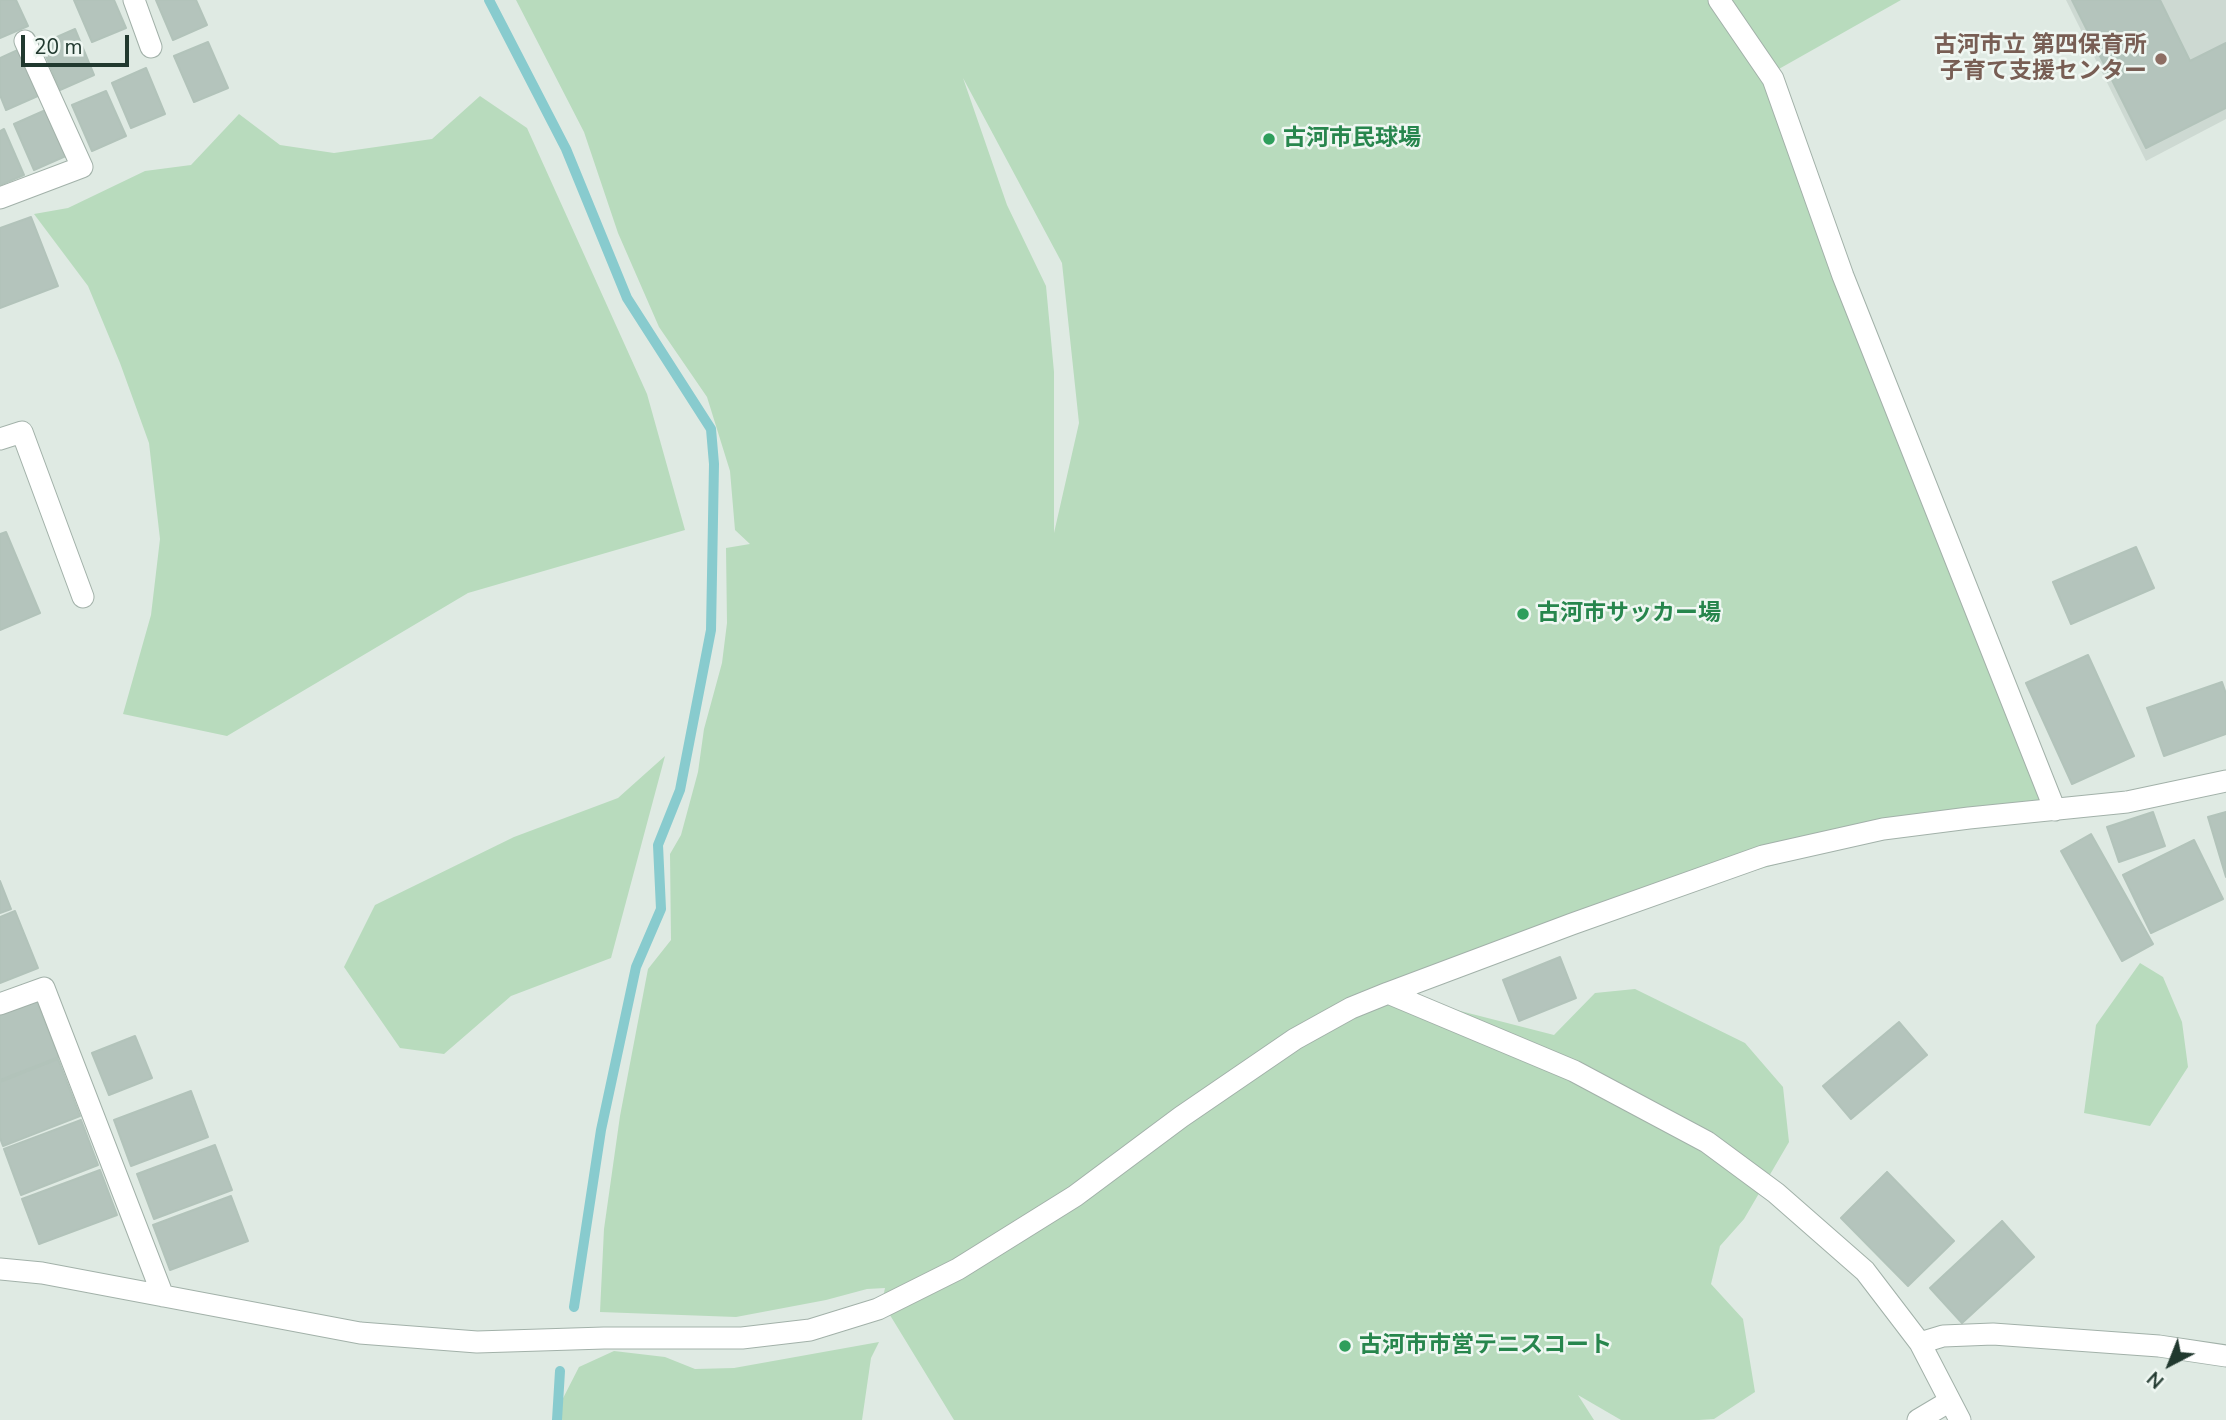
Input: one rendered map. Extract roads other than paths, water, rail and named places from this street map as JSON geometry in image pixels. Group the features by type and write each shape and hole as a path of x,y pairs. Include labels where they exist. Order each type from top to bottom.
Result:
{"street":[{"path":"134,0 151,47"},
{"path":"1719,0 1773,79 1843,276 2055,810"},
{"path":"0,198 82,167 25,41"},
{"path":"0,439 22,432 83,597"},
{"path":"0,1269 42,1273 360,1333 477,1342 742,1338 810,1330 878,1309 958,1269 1075,1196 1181,1117 1295,1039 1351,1008 1388,993 1763,856 1883,830 1969,818 2127,802 2226,781"},
{"path":"0,1004 44,988 163,1296"},
{"path":"1388,993 1574,1071 1707,1142 1776,1193 1865,1271 1920,1343 1960,1420"},
{"path":"1920,1343 1943,1336 1993,1334 2159,1346 2226,1356"},
{"path":"1918,1420 1950,1401"}],"waterway":[{"path":"489,0 566,149 627,298 711,429 714,464 711,630 680,790 658,845 661,909 636,967 601,1130 574,1307"},
{"path":"557,1420 560,1371"}],"place":[{"name":"古河市立 第四保育所 子育て支援センター","path":"2161,59"},
{"name":"古河市民球場","path":"1269,139"},
{"name":"古河市サッカー場","path":"1523,614"},
{"name":"古河市市営テニスコート","path":"1345,1346"}]}
